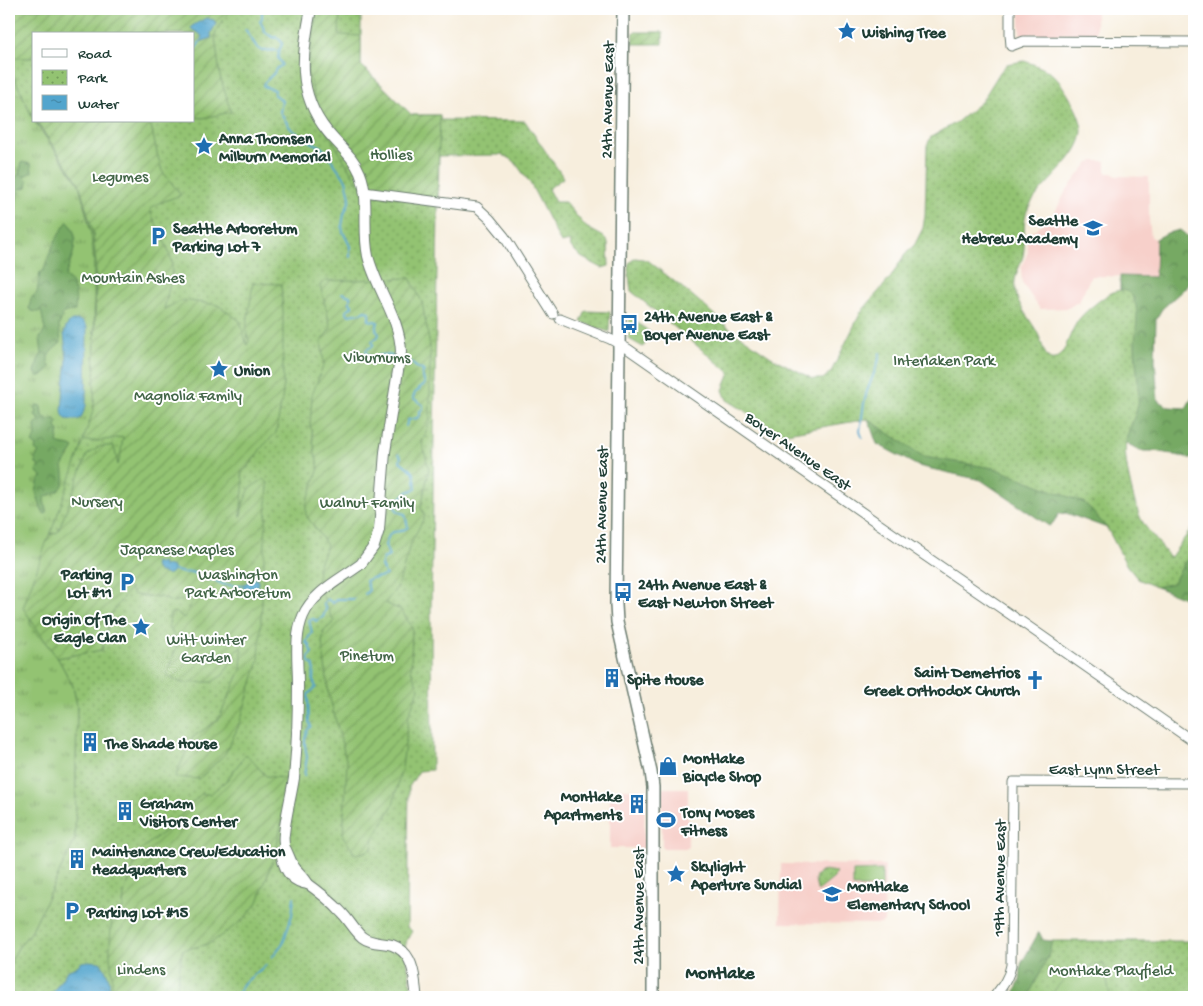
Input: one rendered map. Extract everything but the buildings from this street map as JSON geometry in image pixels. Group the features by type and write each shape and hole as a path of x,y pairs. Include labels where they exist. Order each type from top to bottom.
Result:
{"main road":[{"path":"308,884 300,883 287,872 282,852 296,758 300,621 316,597 355,569 366,558 377,540 381,522 385,452 401,357 399,333 368,255 362,177 349,156 320,122 308,97 303,59 311,9"},
{"name":"24th Avenue East","path":"623,9 616,612 654,787 653,997"},
{"path":"284,846 293,866 305,877 308,884 344,914 362,936 376,943 394,946 404,952 414,973 414,997"}],"street":[{"path":"1010,9 1011,46 1024,41 1194,42"},
{"name":"Boyer Avenue East","path":"364,192 477,207 504,236 557,317 618,343 1194,742"},
{"name":"East Lynn Street","path":"1013,782 1194,783"},
{"name":"19th Avenue East","path":"994,997 1005,984 1010,974 1012,960 1013,782"}],"shaded area":[{"path":"1020,9 1096,9 1096,34 1020,34"},
{"name":"Seattle Hebrew Academy","path":"1106,161 1106,173 1117,176 1149,177 1149,220 1151,237 1156,239 1155,277 1091,276 1079,301 1068,308 1040,309 1022,283 1021,268 1028,252 1026,236 1053,216 1066,191 1089,162"},
{"path":"662,788 688,788 688,848 663,848 662,846"},
{"path":"610,789 645,789 644,848 610,848"},
{"name":"Montlake Elementary School","path":"781,864 885,865 884,922 881,924 780,923"}],"green space":[{"name":"Washington Park Arboretum","path":"9,9 361,9 361,65 412,115 440,115 440,120 525,121 563,178 548,189 555,202 565,202 586,227 604,237 608,242 609,266 602,268 581,257 571,247 570,241 561,243 530,183 514,161 501,154 439,156 431,611 432,770 419,771 409,787 407,927 412,931 405,948 411,985 411,993 408,994 408,997 249,997 238,994 228,997 107,997 110,992 82,962 67,971 53,992 44,997 9,997 9,965 18,948 32,930 75,840 77,705 73,686 54,651 30,624 31,588 95,410 94,259 91,233 79,184 36,122 195,122 195,32 32,32 32,116 9,66"},
{"path":"12,9 230,9 215,37 220,76 231,112 203,118 195,117 195,32 32,32 32,58 9,58 10,11"},
{"name":"Hollies","path":"317,9 340,9 339,35 361,36 361,65 412,115 440,115 437,202 372,195 357,182 322,123 307,71"},
{"path":"634,32 663,32 663,44 633,44"},
{"name":"Interlaken Park","path":"1024,61 1039,66 1056,78 1066,92 1079,117 1082,130 1080,141 1075,151 1040,191 1027,211 1023,256 1015,280 1016,296 1036,330 1046,354 1052,359 1056,359 1061,355 1080,318 1103,298 1120,290 1130,294 1134,300 1137,316 1135,345 1138,405 1126,439 1126,462 1141,519 1170,558 1194,525 1194,563 1186,560 1173,583 1156,587 1138,579 1127,566 1107,528 1085,503 994,468 924,457 868,419 787,433 778,431 727,400 723,390 730,373 631,291 629,263 635,258 650,262 729,328 771,357 813,379 823,379 831,372 861,312 891,277 903,257 915,244 923,228 927,145 931,137 957,122 982,101 1007,64"},
{"path":"9,66 32,117 32,122 35,122 79,184 91,233 94,259 95,410 54,651 73,686 77,705 75,840 32,930 18,948 9,965"},
{"path":"37,122 150,122 162,171 181,195 159,203 150,209 167,248 172,265 164,309 183,300 218,305 240,321 247,345 249,341 246,330 253,283 281,284 283,311 283,393 276,433 241,473 243,489 241,517 243,504 250,488 264,479 268,483 259,660 239,725 225,754 199,779 175,777 193,737 218,720 241,670 242,648 235,651 223,675 212,682 181,683 167,675 177,644 169,625 170,614 175,612 184,618 192,601 197,597 172,602 160,597 132,594 130,588 111,614 102,650 57,658 23,608 49,535 58,532 87,455 101,446 114,446 118,465 123,437 83,441 94,408 96,264 93,232 79,183"},
{"path":"22,162 31,164 32,172 24,176 28,181 27,187 20,189 15,203 9,209 9,185 19,174"},
{"path":"68,221 74,232 75,246 65,276 72,284 75,292 75,311 62,314 59,325 61,343 48,356 50,367 45,374 38,377 35,372 38,360 42,354 40,338 45,330 41,310 38,312 29,309 31,298 37,293 40,272 44,270 54,244"},
{"path":"1180,230 1186,235 1192,245 1194,265 1186,287 1162,309 1156,319 1155,360 1158,401 1169,407 1186,408 1193,396 1194,390 1194,459 1156,451 1140,451 1125,443 1136,413 1136,308 1126,291 1120,290 1120,276 1155,277 1156,239 1167,233"},
{"path":"410,278 422,302 430,346 430,421 422,443 429,469 421,508 425,516 410,545 398,586 385,603 401,610 412,627 411,670 419,689 409,714 402,767 393,805 374,838 372,849 355,854 343,836 347,763 329,695 322,642 324,631 335,621 332,619 319,586 317,568 327,545 306,515 306,505 319,468 310,427 312,395 324,364 321,341 331,328 320,285 325,281"},
{"path":"586,311 610,312 609,332 581,322"},
{"path":"630,317 651,333 643,347 629,339"},
{"path":"37,405 41,406 42,415 49,420 54,419 58,422 56,427 59,431 57,443 74,448 63,465 64,482 61,489 46,496 44,501 46,514 43,513 36,492 39,479 43,477 36,470 39,466 36,464 35,458 39,453 35,450 36,446 32,443 36,436 35,426 40,419 35,414 37,412 35,408"},
{"path":"868,419 924,457 994,468 1085,503 1107,528 1066,513 1059,514 1049,526 981,480 918,466 877,444"},
{"path":"1186,560 1194,563 1194,598 1190,600 1156,587 1173,583"},
{"name":"Lindens","path":"246,754 266,776 290,779 276,851 258,902 243,920 212,942 182,950 176,997 108,997 112,985 110,937 112,917 123,909 124,894 139,851 170,827 201,794 210,794 227,780"},
{"path":"824,870 836,872 834,878 818,891 815,878"},
{"path":"882,870 882,887 853,887 853,871"},
{"path":"1039,932 1043,940 1052,941 1048,957 1028,997 1012,997 1020,981 1021,964"},
{"name":"Montlake Playfield","path":"1052,941 1194,941 1194,997 1028,997 1048,957"},
{"path":"1104,964 1110,997 1050,997 1061,983 1073,973 1087,967"}],"water":[{"path":"206,18 214,20 216,24 211,33 211,38 200,42 201,35 191,28"},
{"path":"75,320 79,320 87,327 86,406 81,418 73,420 66,419 62,410 67,360 64,334 66,327"},
{"path":"155,562 163,564 163,567 166,565 173,567 173,571 170,574 159,572 154,566"},
{"path":"253,579 258,581 258,586 245,590 242,585"},
{"path":"82,962 100,962 105,970 110,983 107,997 44,997 53,992 67,971"}],"waterway":[{"path":"264,9 260,21 266,33 281,41 282,44 278,58 282,64 263,86 275,90 274,95 282,101 280,112 291,129 320,146 346,180 350,197 342,226 350,246 350,257"},
{"path":"245,29 260,50 279,51"},
{"path":"195,50 200,42"},
{"path":"342,293 350,296 352,307 346,311 349,315 364,311 370,312 369,320 378,322 376,330 379,334 378,337 372,341 373,346 366,350 367,354 372,358 383,355 394,357"},
{"path":"862,437 860,431 864,403 880,353"},
{"path":"406,426 408,420 417,418 423,409 423,405 413,398 419,388 425,384 422,374 424,371 410,361"},
{"path":"365,594 369,590 366,581 386,575 381,566 383,559 389,556 385,545 389,535 408,527 405,514 398,511 394,504 407,492 416,489 415,478 412,471 400,461 401,457 399,454"},
{"path":"174,570 183,573 191,572 226,585 242,585"},
{"path":"304,776 307,757 305,739 307,731 311,726 309,722 308,695 316,687 313,681 314,666 308,659 312,652 310,645 306,643 312,633 309,620 314,619 316,621 323,617 326,609 323,604 327,599 333,603 337,599 354,599"},
{"path":"272,957 283,943 292,915 294,897"},
{"path":"235,997 243,984 266,965"}],"place":[{"name":"Wishing Tree","path":"847,31"},
{"name":"Anna Thomsen Milburn Memorial","path":"204,146"},
{"name":"Seattle Hebrew Academy","path":"1093,228"},
{"name":"Seattle Arboretum Parking Lot 7","path":"158,236"},
{"name":"24th Avenue East & Boyer Avenue East","path":"629,324"},
{"name":"Union","path":"219,369"},
{"name":"Parking Lot #11","path":"127,582"},
{"name":"24th Avenue East & East Newton Street","path":"623,592"},
{"name":"Origin Of The Eagle Clan","path":"141,627"},
{"name":"Spite House","path":"612,678"},
{"name":"Saint Demetrios Greek Orthodox Church","path":"1035,680"},
{"name":"The Shade House","path":"90,742"},
{"name":"Montlake Bicycle Shop","path":"668,766"},
{"name":"Montlake Apartments","path":"637,804"},
{"name":"Graham Visitors Center","path":"125,811"},
{"name":"Tony Moses Fitness","path":"666,820"},
{"name":"Maintenance Crew/Education Headquarters","path":"77,859"},
{"name":"Skylight Aperture Sundial","path":"676,874"},
{"name":"Montlake Elementary School","path":"832,894"},
{"name":"Parking Lot #15","path":"72,911"}],"district":[{"name":"Montlake","path":"720,972"}],"park label":[{"name":"Legumes","path":"120,175"},
{"name":"Mountain Ashes","path":"133,276"},
{"name":"Viburnums","path":"377,356"},
{"name":"Magnolia Family","path":"188,394"},
{"name":"Nursery","path":"97,500"},
{"name":"Walnut Family","path":"367,501"},
{"name":"Japanese Maples","path":"177,548"},
{"name":"Witt Winter Garden","path":"206,647"},
{"name":"Pinetum","path":"367,654"}]}
